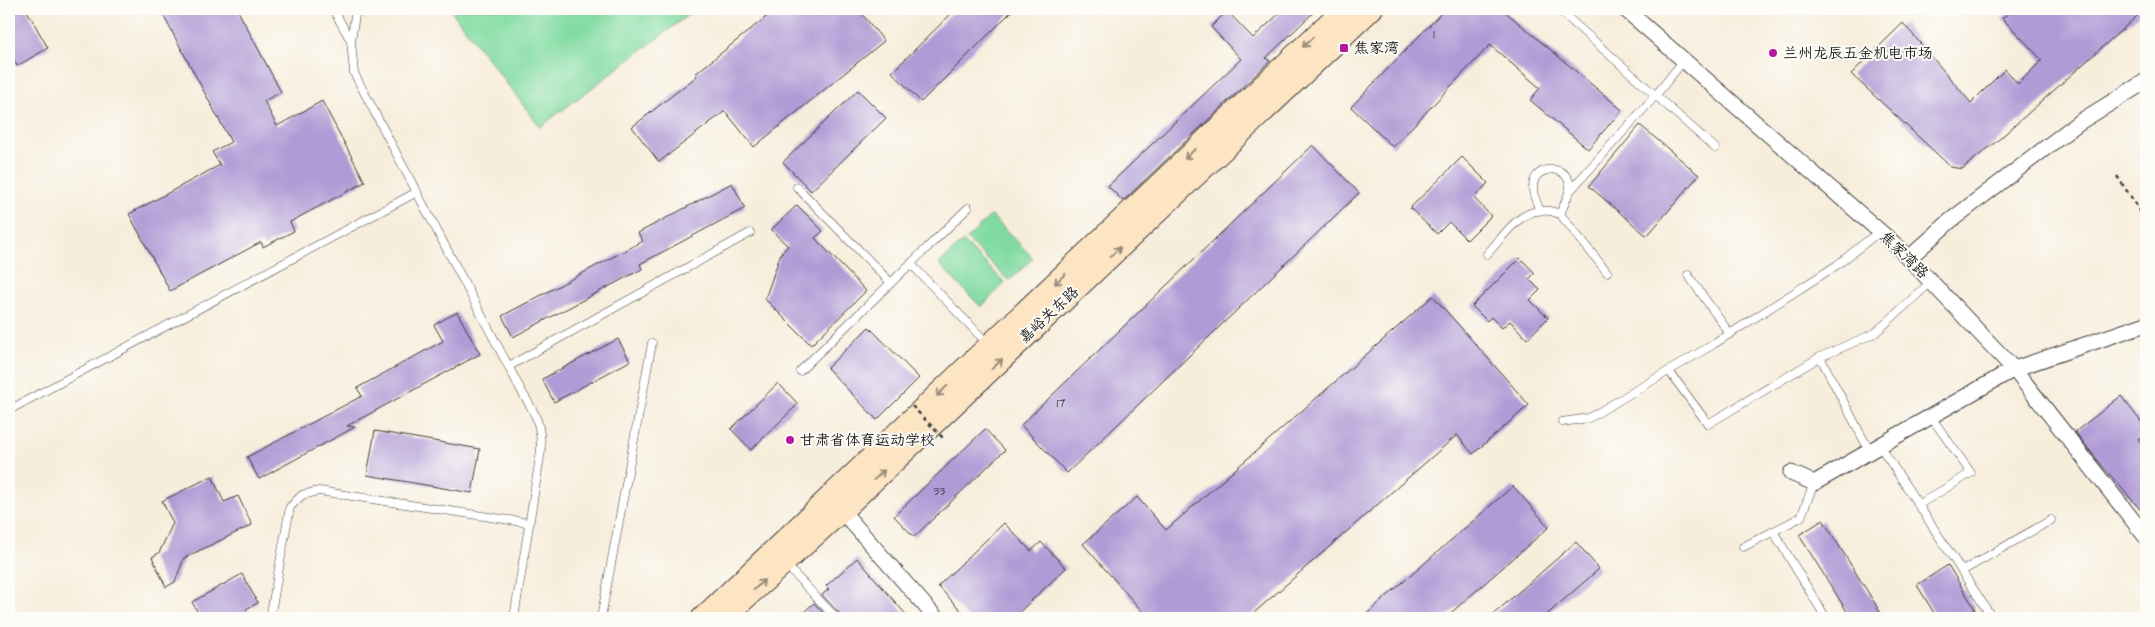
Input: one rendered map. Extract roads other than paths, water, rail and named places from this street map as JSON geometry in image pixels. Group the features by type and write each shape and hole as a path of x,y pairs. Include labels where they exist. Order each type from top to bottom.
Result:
{"main road":[{"name":"嘉峪关东路","path":"724,618 778,557 990,345 1343,9"},
{"name":"嘉峪关东路","path":"702,618 778,557 842,511 1372,9"}],"street":[{"name":"焦家湾路","path":"1625,9 1909,258 2014,369 2146,536"},
{"path":"1909,258 1950,221 2078,124 2146,81"},
{"path":"1791,473 1814,483 2014,369 2146,324"},
{"path":"842,511 936,618"}],"lane":[{"path":"333,9 351,41"},
{"path":"356,9 351,41 354,73 508,366 535,411 541,431 541,452 514,618"},
{"path":"1558,9 1715,148"},
{"path":"1560,214 1570,192 1656,95 1684,60"},
{"path":"1539,209 1533,185 1534,179 1543,170 1555,168 1565,174 1570,186 1570,192"},
{"path":"797,188 891,283"},
{"path":"9,410 417,192"},
{"path":"800,371 968,208"},
{"path":"1487,254 1519,218 1528,212 1539,209 1550,210 1560,214 1607,272"},
{"path":"1562,422 1589,418 1669,371 1837,265 1880,231"},
{"path":"508,366 750,233"},
{"path":"911,264 990,345"},
{"path":"1688,275 1730,334"},
{"path":"1669,371 1708,424 1820,357 1875,332 1931,282"},
{"path":"600,618 652,343"},
{"path":"1820,357 1875,449 1918,505 1989,613"},
{"path":"1918,505 1971,473 1931,416"},
{"path":"1743,546 1802,516 1814,483"},
{"path":"270,618 287,516 290,508 302,495 319,492 529,524"},
{"path":"1962,571 2051,520"},
{"path":"1773,531 1826,618"},
{"path":"778,557 836,618"}],"place":[{"name":"焦家湾","path":"1344,48"},
{"name":"兰州龙辰五金机电市场","path":"1773,53"},
{"name":"甘肃省体育运动学校","path":"790,440"}]}
